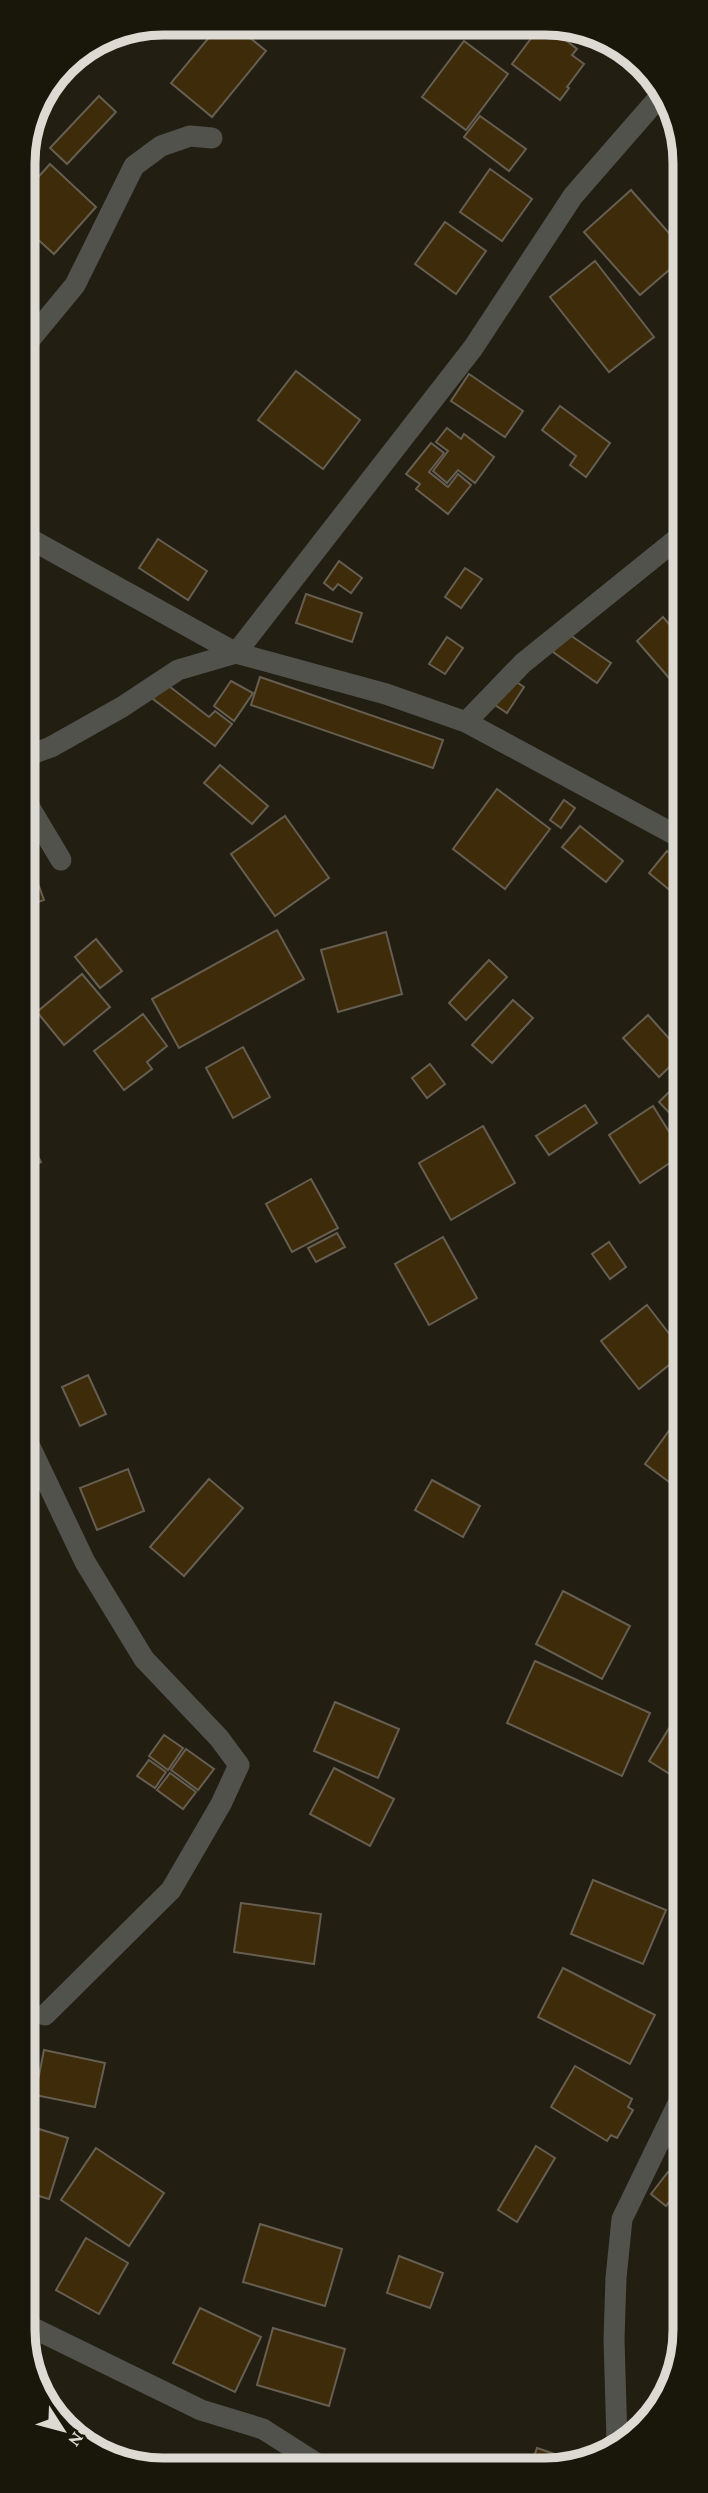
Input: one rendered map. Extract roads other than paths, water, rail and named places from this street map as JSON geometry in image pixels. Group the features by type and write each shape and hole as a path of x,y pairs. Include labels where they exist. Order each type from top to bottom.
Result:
{"street":[{"path":"35,753 51,747 110,714 178,670 236,653 473,348 573,196 657,100"},
{"path":"35,333 75,285 134,166 161,146 190,136 212,138"},
{"path":"35,542 236,653 386,694 466,722 673,834"},
{"path":"466,722 523,663 673,542"},
{"path":"35,816 61,860"},
{"path":"35,1457 85,1562 144,1659 219,1738 239,1765 222,1804 171,1890 45,2015"},
{"path":"617,2435 614,2339 622,2219 673,2114"},
{"path":"35,2329 201,2410 263,2429 308,2458"}]}
